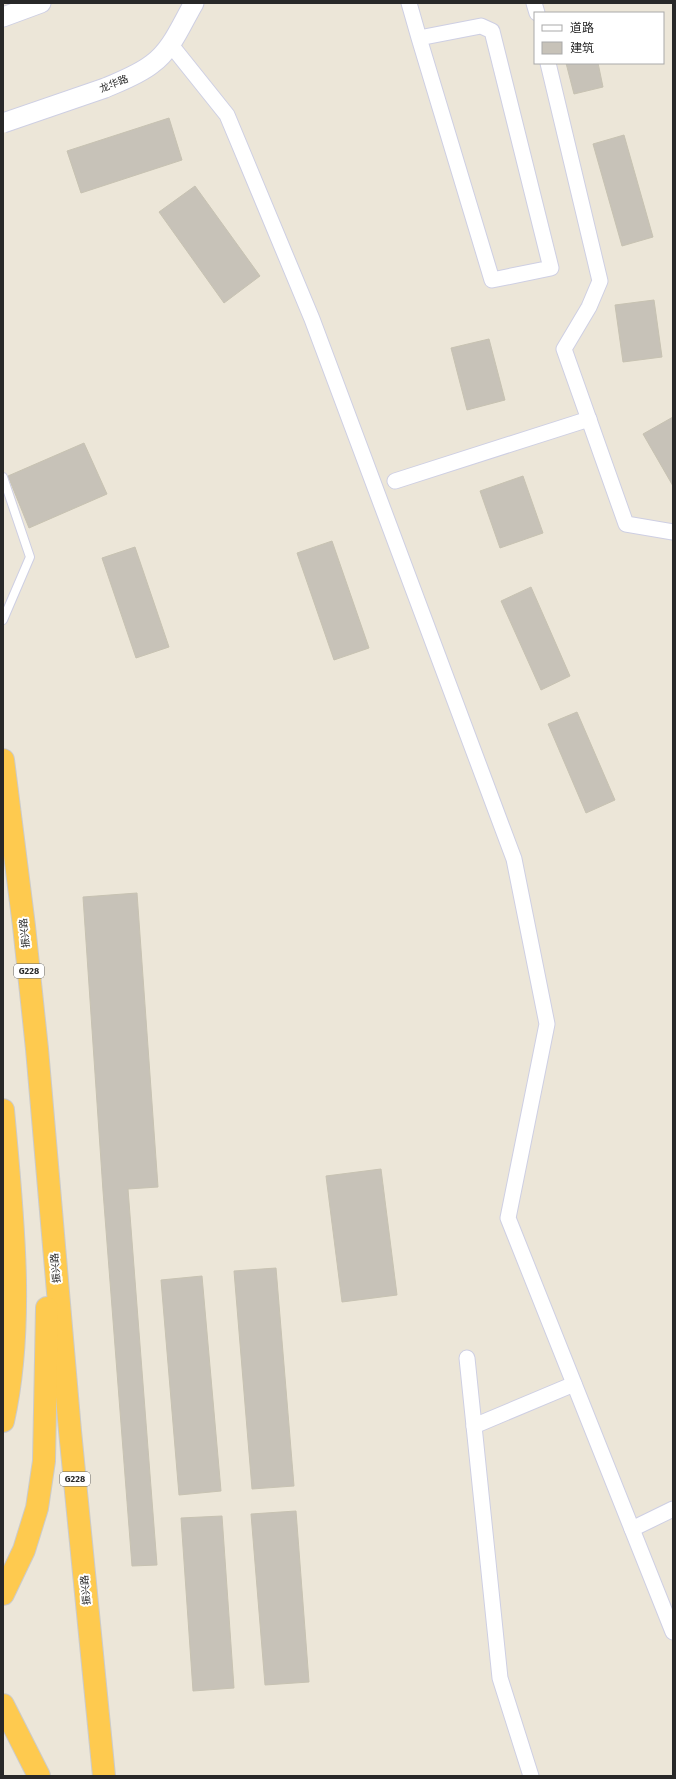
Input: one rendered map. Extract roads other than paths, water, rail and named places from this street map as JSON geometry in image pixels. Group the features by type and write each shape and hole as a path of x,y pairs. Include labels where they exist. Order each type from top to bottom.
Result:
{"highway":[{"name":"振兴路","path":"3,760 24,926 37,1049 48,1182 104,1776"},
{"path":"3,1110 10,1187 15,1309 11,1361 3,1421"},
{"path":"3,1594 24,1550 35,1515 44,1461 48,1182"},
{"path":"3,1704 39,1776"}],"street":[{"path":"3,17 41,3"},
{"name":"龙华路","path":"3,124 105,88 133,76 153,64 171,45 194,3"},
{"path":"409,3 492,280 551,268 492,31 481,26 420,38"},
{"path":"171,45 227,115 312,319 514,859 548,1024 508,1218 673,1632"},
{"path":"548,64 600,281 589,307 564,349 626,524 673,532"},
{"path":"395,480 589,419"},
{"path":"467,1358 500,1678 531,1776"},
{"path":"474,1426 574,1384"},
{"path":"632,1529 673,1509"}],"lane":[{"path":"3,477 30,557 3,620"}]}
